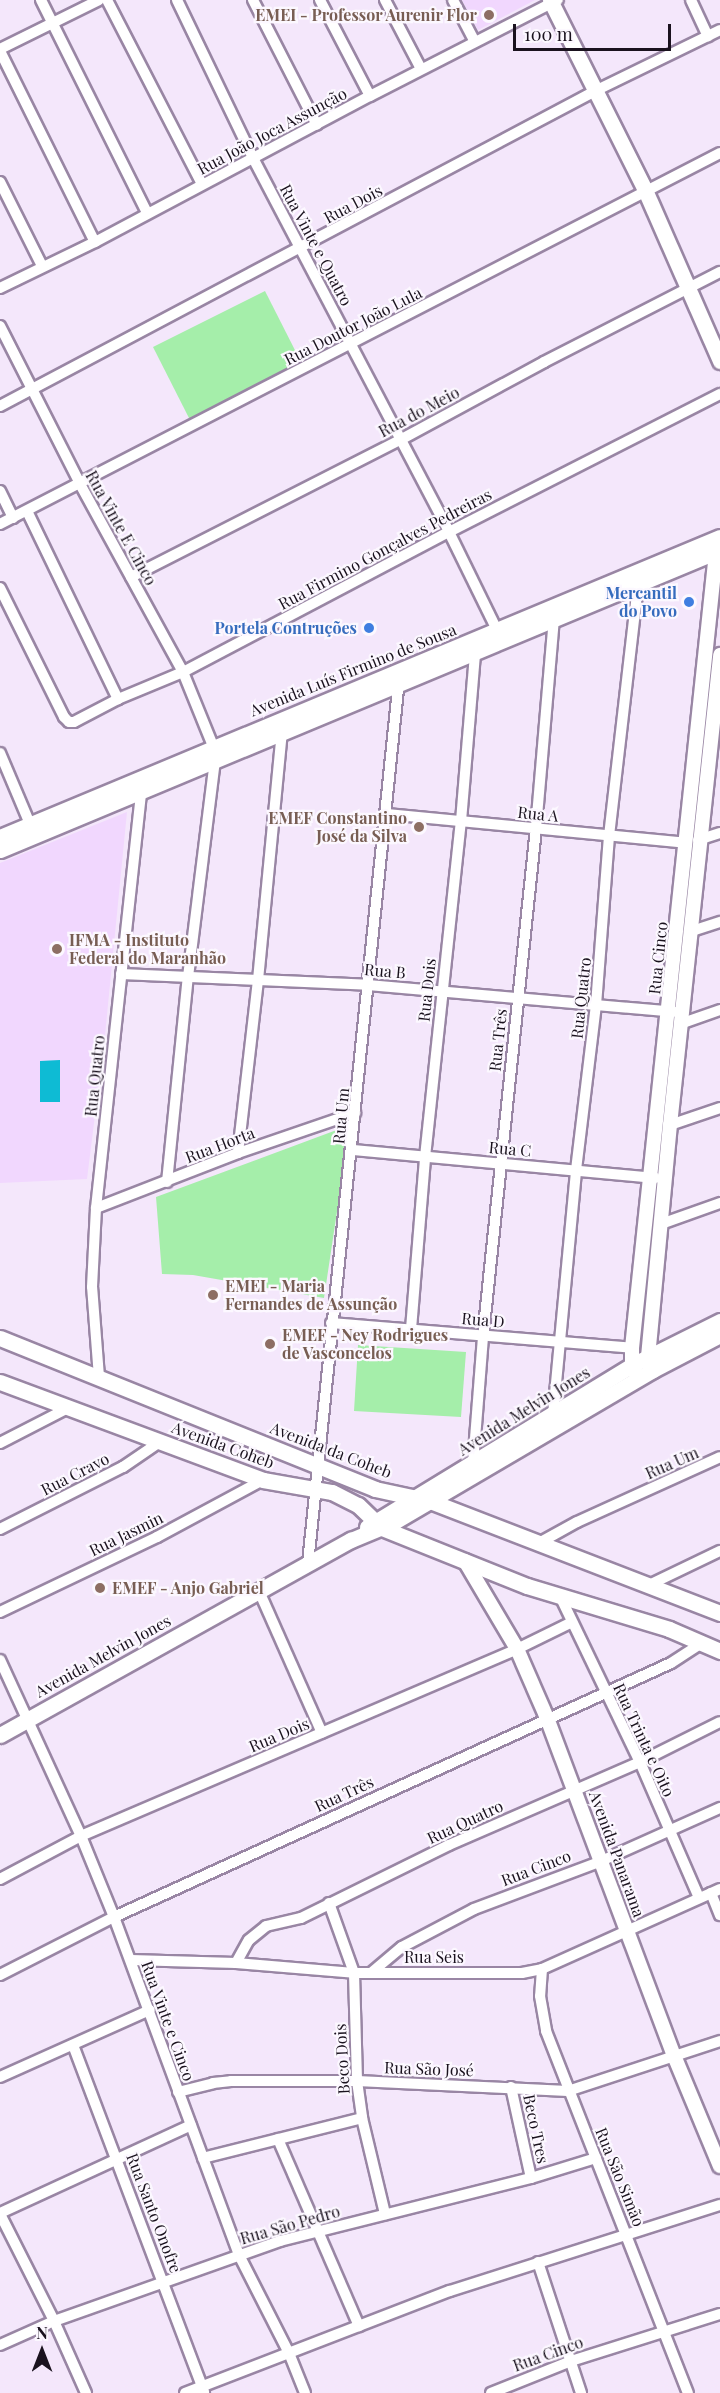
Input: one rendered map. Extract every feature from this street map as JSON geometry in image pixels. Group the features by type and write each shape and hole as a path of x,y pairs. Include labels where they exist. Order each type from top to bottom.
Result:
{"main road":[{"path":"553,1 645,190 720,361"},
{"name":"Avenida Luís Firmino de Sousa","path":"11,837 400,678 475,653 554,620 619,586 638,584 718,544"},
{"name":"Avenida Luís Firmino de Sousa","path":"214,753 282,731 400,678 497,630 619,586 718,544"},
{"name":"Avenida Luís Firmino de Sousa","path":"0,850 11,837 30,824 142,785"},
{"name":"Avenida Melvin Jones","path":"651,1364 720,1321"},
{"name":"Avenida Melvin Jones","path":"379,1524 415,1497 553,1415 651,1364 720,1335"},
{"name":"Avenida da Coheb","path":"0,1338 375,1489 430,1501 720,1613"},
{"name":"Avenida Melvin Jones","path":"0,1735 379,1524 430,1501 635,1372"},
{"name":"Avenida Coheb","path":"0,1382 263,1480 316,1488 352,1501 379,1524 527,1586 560,1596"},
{"path":"560,1596 669,1629 720,1651"}],"street":[{"path":"40,0 147,213"},
{"path":"95,242 0,50 99,0"},
{"path":"107,0 202,184"},
{"name":"Rua Vinte e Quatro","path":"177,0 253,158 449,532 497,630"},
{"path":"253,0 316,126"},
{"path":"320,0 370,96"},
{"path":"385,0 421,69"},
{"path":"453,0 475,42"},
{"path":"691,0 708,36"},
{"name":"Rua João Joca Assunção","path":"0,288 95,242 553,1"},
{"name":"Rua Dois","path":"0,406 597,90 720,30"},
{"name":"Rua Doutor João Lula","path":"0,524 720,153"},
{"path":"0,182 42,266"},
{"name":"Rua do Meio","path":"130,577 400,440 720,272"},
{"name":"Rua Vinte E Cinco","path":"0,326 80,484 183,672 214,753"},
{"name":"Rua Firmino Gonçalves Pedreiras","path":"0,588 64,717 69,723 74,722 118,699 183,672 449,532 720,394"},
{"path":"0,491 13,518"},
{"path":"27,511 118,699"},
{"name":"Rua Cinco","path":"651,1364 661,1224 658,1178 670,1125 677,1016 718,544"},
{"name":"Rua Quatro","path":"553,1415 576,1170 596,1005 609,836 638,584"},
{"name":"Rua Três","path":"473,1464 483,1335 536,828 554,620"},
{"name":"Rua Dois","path":"411,1329 425,1157 461,821 475,653"},
{"name":"Rua Cinco","path":"635,1372 632,1348 658,1178 689,932 692,842 715,741 720,655"},
{"name":"Rua Um","path":"308,1563 331,1323 353,1150 400,678"},
{"path":"238,1153 258,980 282,731"},
{"path":"0,753 30,824"},
{"path":"166,1182 214,753"},
{"name":"Rua Quatro","path":"99,1377 92,1287 96,1208 142,785"},
{"name":"Rua A","path":"387,814 692,842"},
{"path":"692,842 720,833"},
{"path":"689,932 720,922"},
{"name":"Rua B","path":"121,974 368,985 596,1005 677,1016"},
{"path":"677,1016 720,1011"},
{"path":"670,1125 720,1108"},
{"name":"Rua Horta","path":"96,1208 238,1153 356,1113"},
{"name":"Rua C","path":"353,1150 658,1178"},
{"path":"661,1224 720,1203"},
{"name":"Rua D","path":"331,1323 632,1348"},
{"path":"0,1443 70,1407"},
{"name":"Rua Cravo","path":"0,1529 123,1467 160,1442"},
{"name":"Rua Um","path":"539,1543 577,1522 720,1457"},
{"name":"Rua Jasmin","path":"0,1611 157,1537 263,1480"},
{"path":"649,1585 720,1551"},
{"name":"Avenida Panarama","path":"465,1561 517,1649 575,1788 599,1862 675,2058 720,2166"},
{"path":"259,1591 322,1733"},
{"name":"Rua Trinta e Oito","path":"560,1596 605,1694 640,1762 699,1898"},
{"name":"Rua Dois","path":"0,1879 81,1836 517,1649 573,1622"},
{"name":"Rua Três","path":"0,1975 114,1917 546,1718 605,1694 670,1663 702,1643"},
{"name":"Rua Vinte e Cinco","path":"0,1660 81,1836 114,1917 238,2255 289,2353 306,2393"},
{"name":"Rua Quatro","path":"236,1963 249,1940 266,1926 301,1918 575,1788 640,1762 720,1722"},
{"name":"Rua Cinco","path":"372,1972 402,1947 474,1909 599,1862 720,1808"},
{"path":"716,1891 720,1915"},
{"name":"Rua Seis","path":"131,1960 236,1963 354,1973 522,1972 542,1969 716,1891"},
{"name":"Beco Dois","path":"329,1903 354,1973 357,2081 362,2118 385,2214"},
{"name":"Rua São Simão","path":"542,1969 540,1996 546,2031 688,2393"},
{"path":"0,2077 150,2010"},
{"name":"Rua São José","path":"178,2092 231,2081 357,2081 568,2091 675,2058 720,2041"},
{"name":"Rua Santo Onofre","path":"73,2045 164,2281 203,2390"},
{"name":"Beco Tres","path":"511,2087 531,2178"},
{"path":"203,2158 362,2118"},
{"path":"86,2393 54,2321 0,2214 191,2125"},
{"path":"278,2139 359,2326"},
{"name":"Rua São Pedro","path":"0,2344 54,2321 164,2281 318,2230 531,2178 596,2158"},
{"path":"184,2393 203,2390 289,2353 450,2292 538,2262 627,2237 720,2205"},
{"path":"538,2262 581,2393"},
{"name":"Rua Cinco","path":"491,2393 571,2361 663,2334 720,2314"}],"shaded area":[{"name":"EMEI - Professor Aurenir Flor","path":"462,0 535,0 478,30"},
{"name":"IFMA - Instituto Federal do Maranhão","path":"127,812 105,1035 87,1179 0,1183 0,863"}],"green space":[{"path":"265,291 302,364 190,420 153,347"},
{"path":"350,1125 324,1298 193,1275 162,1274 156,1197"},
{"path":"358,1345 466,1352 461,1417 354,1411"}],"water":[{"path":"60,1060 60,1102 40,1102 40,1061"}],"place":[{"name":"EMEI - Professor Aurenir Flor","path":"489,15"},
{"name":"Mercantil do Povo","path":"689,602"},
{"name":"Portela Contruções","path":"369,628"},
{"name":"EMEF Constantino José da Silva","path":"419,827"},
{"name":"IFMA - Instituto Federal do Maranhão","path":"57,949"},
{"name":"EMEI - Maria Fernandes de Assunção","path":"213,1295"},
{"name":"EMEF - Ney Rodrigues de Vasconcelos","path":"270,1344"},
{"name":"EMEF - Anjo Gabriel","path":"100,1588"}]}
